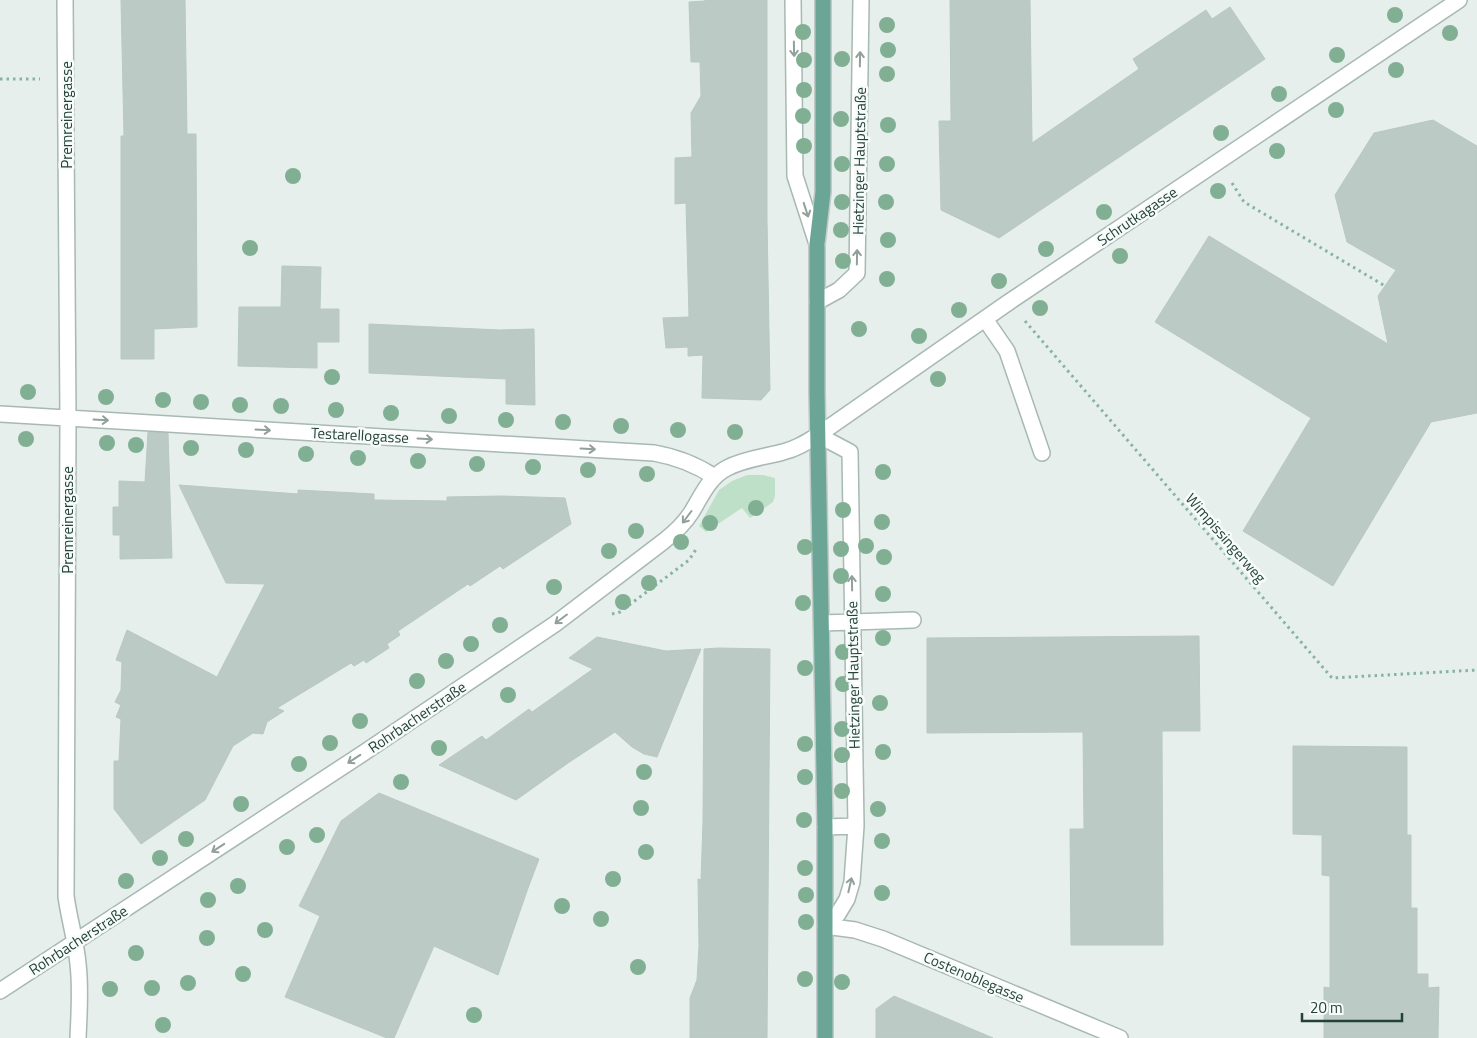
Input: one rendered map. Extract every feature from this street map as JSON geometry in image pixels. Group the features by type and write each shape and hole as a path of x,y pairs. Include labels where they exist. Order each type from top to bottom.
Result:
{"main road":[{"name":"Hietzinger Hauptstraße","path":"823,0 823,192 817,244 817,302 822,623 825,1038"}],"street":[{"name":"Premreinergasse","path":"65,0 68,418 66,896 76,942 79,973 78,1038"},
{"name":"Hietzinger Hauptstraße","path":"793,0 795,176 817,244"},
{"name":"Hietzinger Hauptstraße","path":"817,302 839,290 857,273 861,0"},
{"name":"Schrutkagasse","path":"818,436 1010,302 1459,0"},
{"path":"985,320 1007,351 1042,453"},
{"name":"Testarellogasse","path":"0,414 654,453 671,456 687,462 715,477"},
{"name":"Hietzinger Hauptstraße","path":"818,436 850,452 856,826 852,882 847,899 838,914 825,926"},
{"name":"Rohrbacherstraße","path":"0,991 555,624 680,527 715,477 726,468 800,447 818,436"},
{"path":"822,623 913,620"},
{"path":"824,827 856,826"},
{"name":"Costenoblegasse","path":"825,926 855,930 883,939 1120,1038"}],"path":[{"path":"0,79 40,79"},
{"path":"1218,161 1244,202 1385,286"},
{"name":"Wimpissingerweg","path":"1010,302 1332,678 1477,670"},
{"path":"604,615 620,612 688,560 698,547"}],"green space":[{"path":"747,475 763,475 775,478 773,502 750,518 742,508 706,532 699,526 719,490 732,481"}],"building":[{"path":"121,0 185,0 187,134 196,134 197,327 154,329 154,359 121,359 121,136 124,136"},
{"path":"705,0 767,0 767,220 770,390 761,400 702,398 703,355 688,356 688,347 666,348 663,318 689,317 686,203 675,204 675,158 692,157 691,113 701,96 700,62 691,62 689,2"},
{"path":"950,0 1030,0 1032,143 1139,69 1133,59 1206,10 1212,19 1230,7 1265,59 999,238 941,210 939,121 951,121"},
{"path":"1433,120 1477,146 1477,413 1431,422 1333,586 1243,531 1311,418 1155,322 1209,236 1388,344 1378,296 1396,270 1347,242 1335,195 1374,133"},
{"path":"282,266 321,267 320,309 339,309 339,342 317,342 317,368 238,366 239,307 281,307"},
{"path":"369,324 500,330 534,329 535,405 506,404 506,379 369,373"},
{"path":"148,432 168,433 172,558 120,559 120,535 113,535 113,507 119,507 119,481 145,482"},
{"path":"179,485 298,494 298,490 374,494 374,500 447,501 447,497 502,496 565,498 571,524 503,569 500,566 470,586 468,584 398,631 400,635 387,644 389,648 366,663 364,660 354,666 351,663 277,708 284,711 267,722 263,734 253,733 233,746 205,800 141,844 114,809 114,761 119,761 121,719 116,717 121,705 115,702 121,690 122,662 116,660 127,630 217,677 265,584 226,583"},
{"path":"1199,636 1200,731 1162,731 1163,945 1071,945 1070,829 1084,829 1083,732 927,733 927,638"},
{"path":"597,637 666,651 701,649 657,757 644,754 632,747 615,732 516,800 439,765 482,736 486,740 529,709 532,712 593,669 569,658"},
{"path":"704,649 770,649 767,1038 690,1038 690,998 697,980 699,946 698,879 701,880 703,823"},
{"path":"1293,746 1407,747 1407,835 1411,835 1411,908 1417,908 1417,974 1428,974 1428,988 1439,987 1438,1038 1324,1038 1324,987 1330,988 1330,876 1322,875 1322,835 1293,834"},
{"path":"379,793 539,859 498,975 434,946 394,1038 387,1038 285,997 320,916 299,906 341,821"},
{"path":"894,996 993,1038 876,1038 876,1009"}]}
